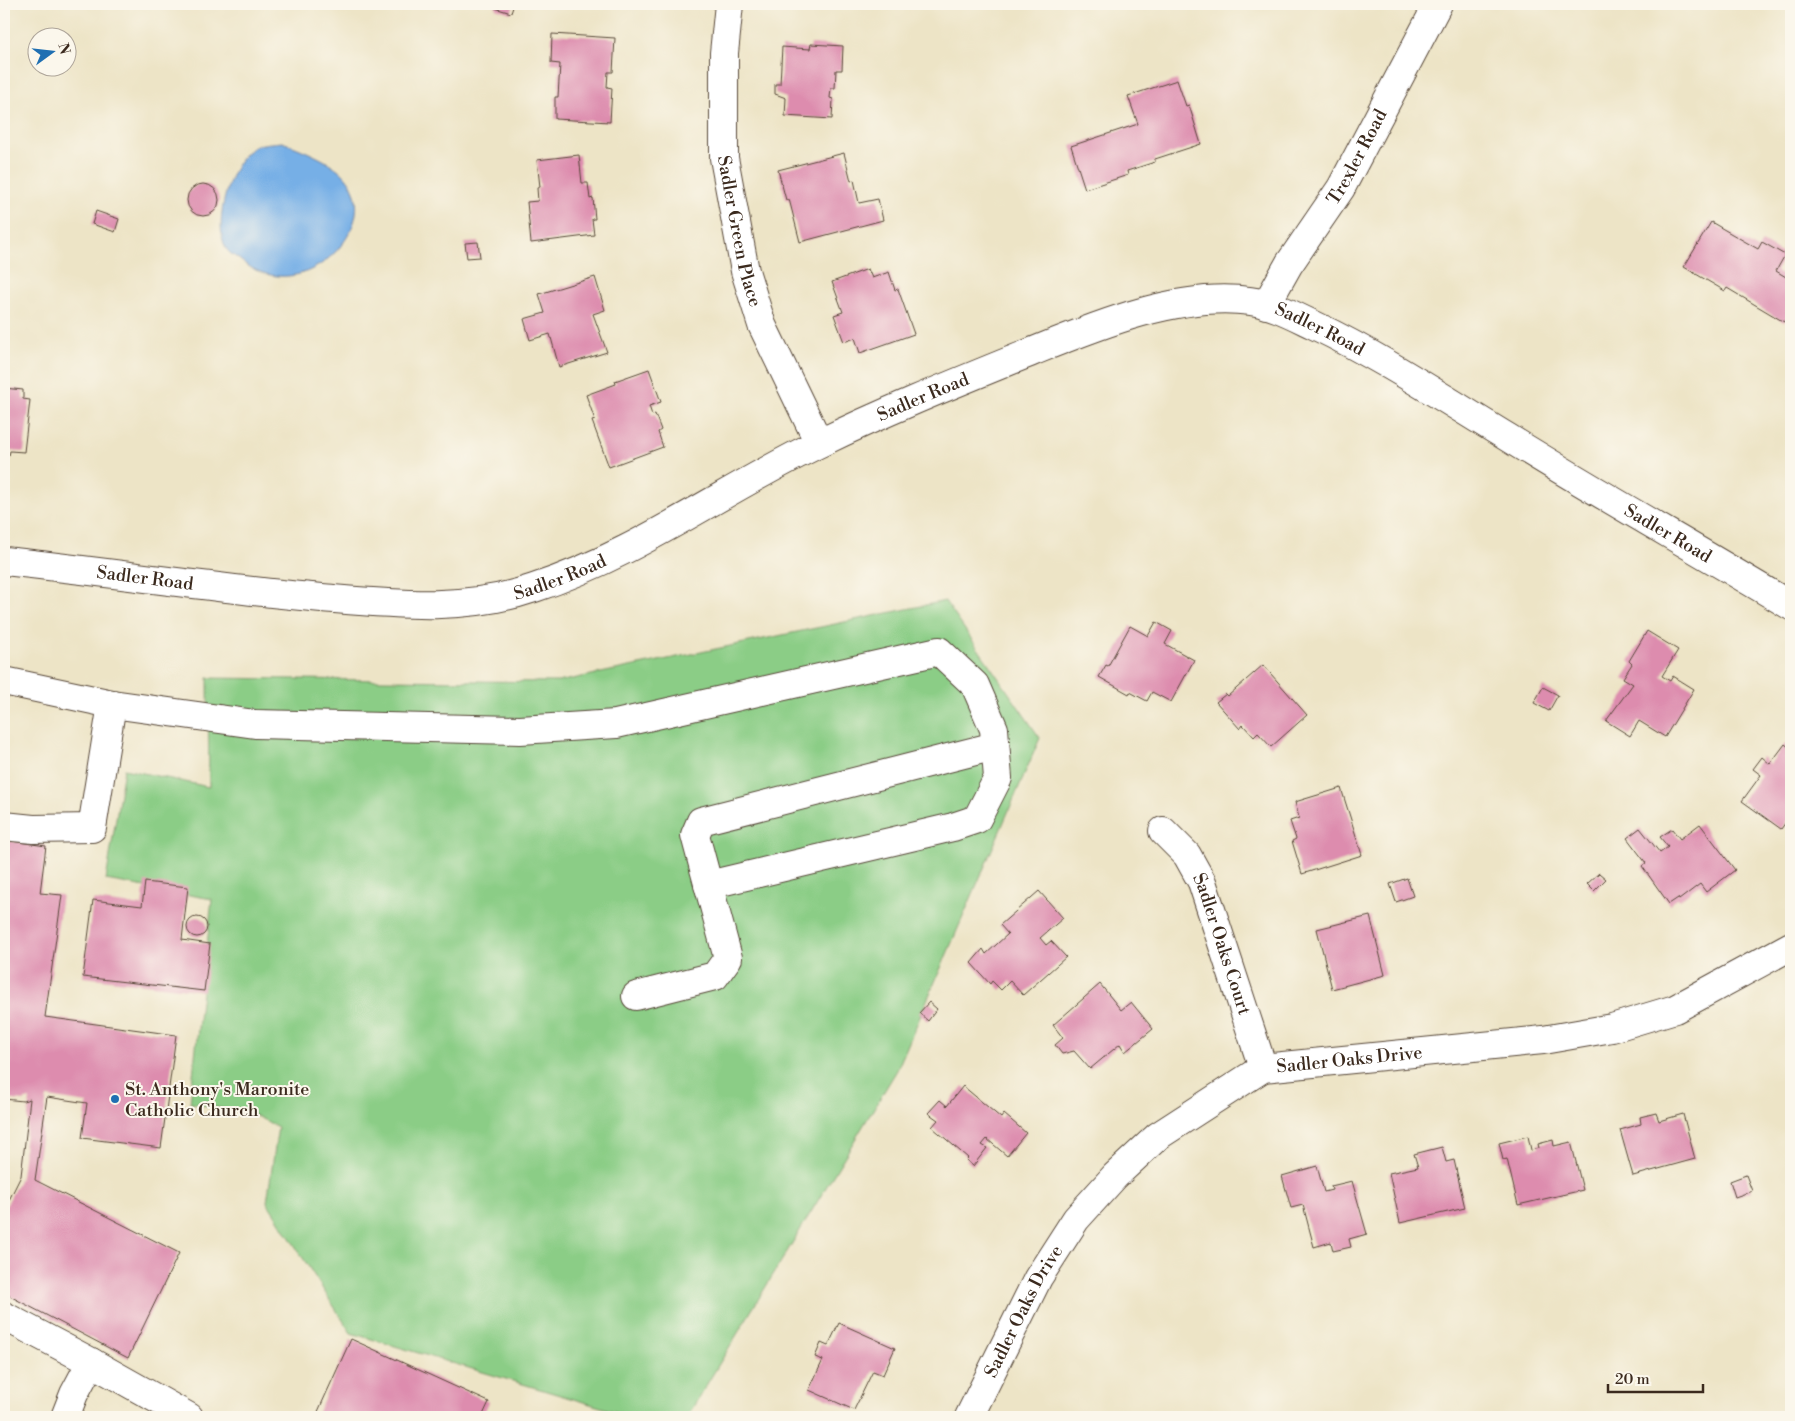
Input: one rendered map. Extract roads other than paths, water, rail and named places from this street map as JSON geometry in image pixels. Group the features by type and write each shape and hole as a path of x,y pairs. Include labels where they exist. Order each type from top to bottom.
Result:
{"street":[{"name":"Sadler Green Place","path":"729,4 724,53 724,158 745,272 762,325 819,443"},
{"name":"Trexler Road","path":"1266,305 1289,264 1341,188 1438,4"},
{"name":"Sadler Road","path":"4,561 110,572 276,594 423,606 476,602 534,589 607,558 819,443 973,376 1075,335 1147,312 1216,300 1250,301 1275,307 1360,347 1514,442 1791,606"},
{"path":"4,681 112,704 255,724 520,730 616,724 939,651 975,685 994,729 998,778 977,819 953,827 708,885"},
{"path":"4,826 33,829 92,828 112,704"},
{"path":"636,996 715,976 728,958 695,836 701,821 995,746"},
{"name":"Sadler Oaks Court","path":"1163,831 1187,855 1202,882 1263,1068"},
{"name":"Sadler Oaks Drive","path":"969,1417 1038,1278 1076,1219 1115,1176 1158,1136 1263,1068 1543,1040 1612,1028 1675,1009 1791,946"},
{"path":"4,1316 190,1417"},
{"path":"65,1417 74,1394 91,1362"}],"water":[{"path":"282,142 315,156 339,170 352,185 357,208 351,230 338,250 329,258 319,266 296,275 273,276 251,267 230,253 226,248 222,237 222,208 231,177 247,153 256,146"}],"place":[{"name":"St. Anthony's Maronite Catholic Church","path":"115,1099"}]}
